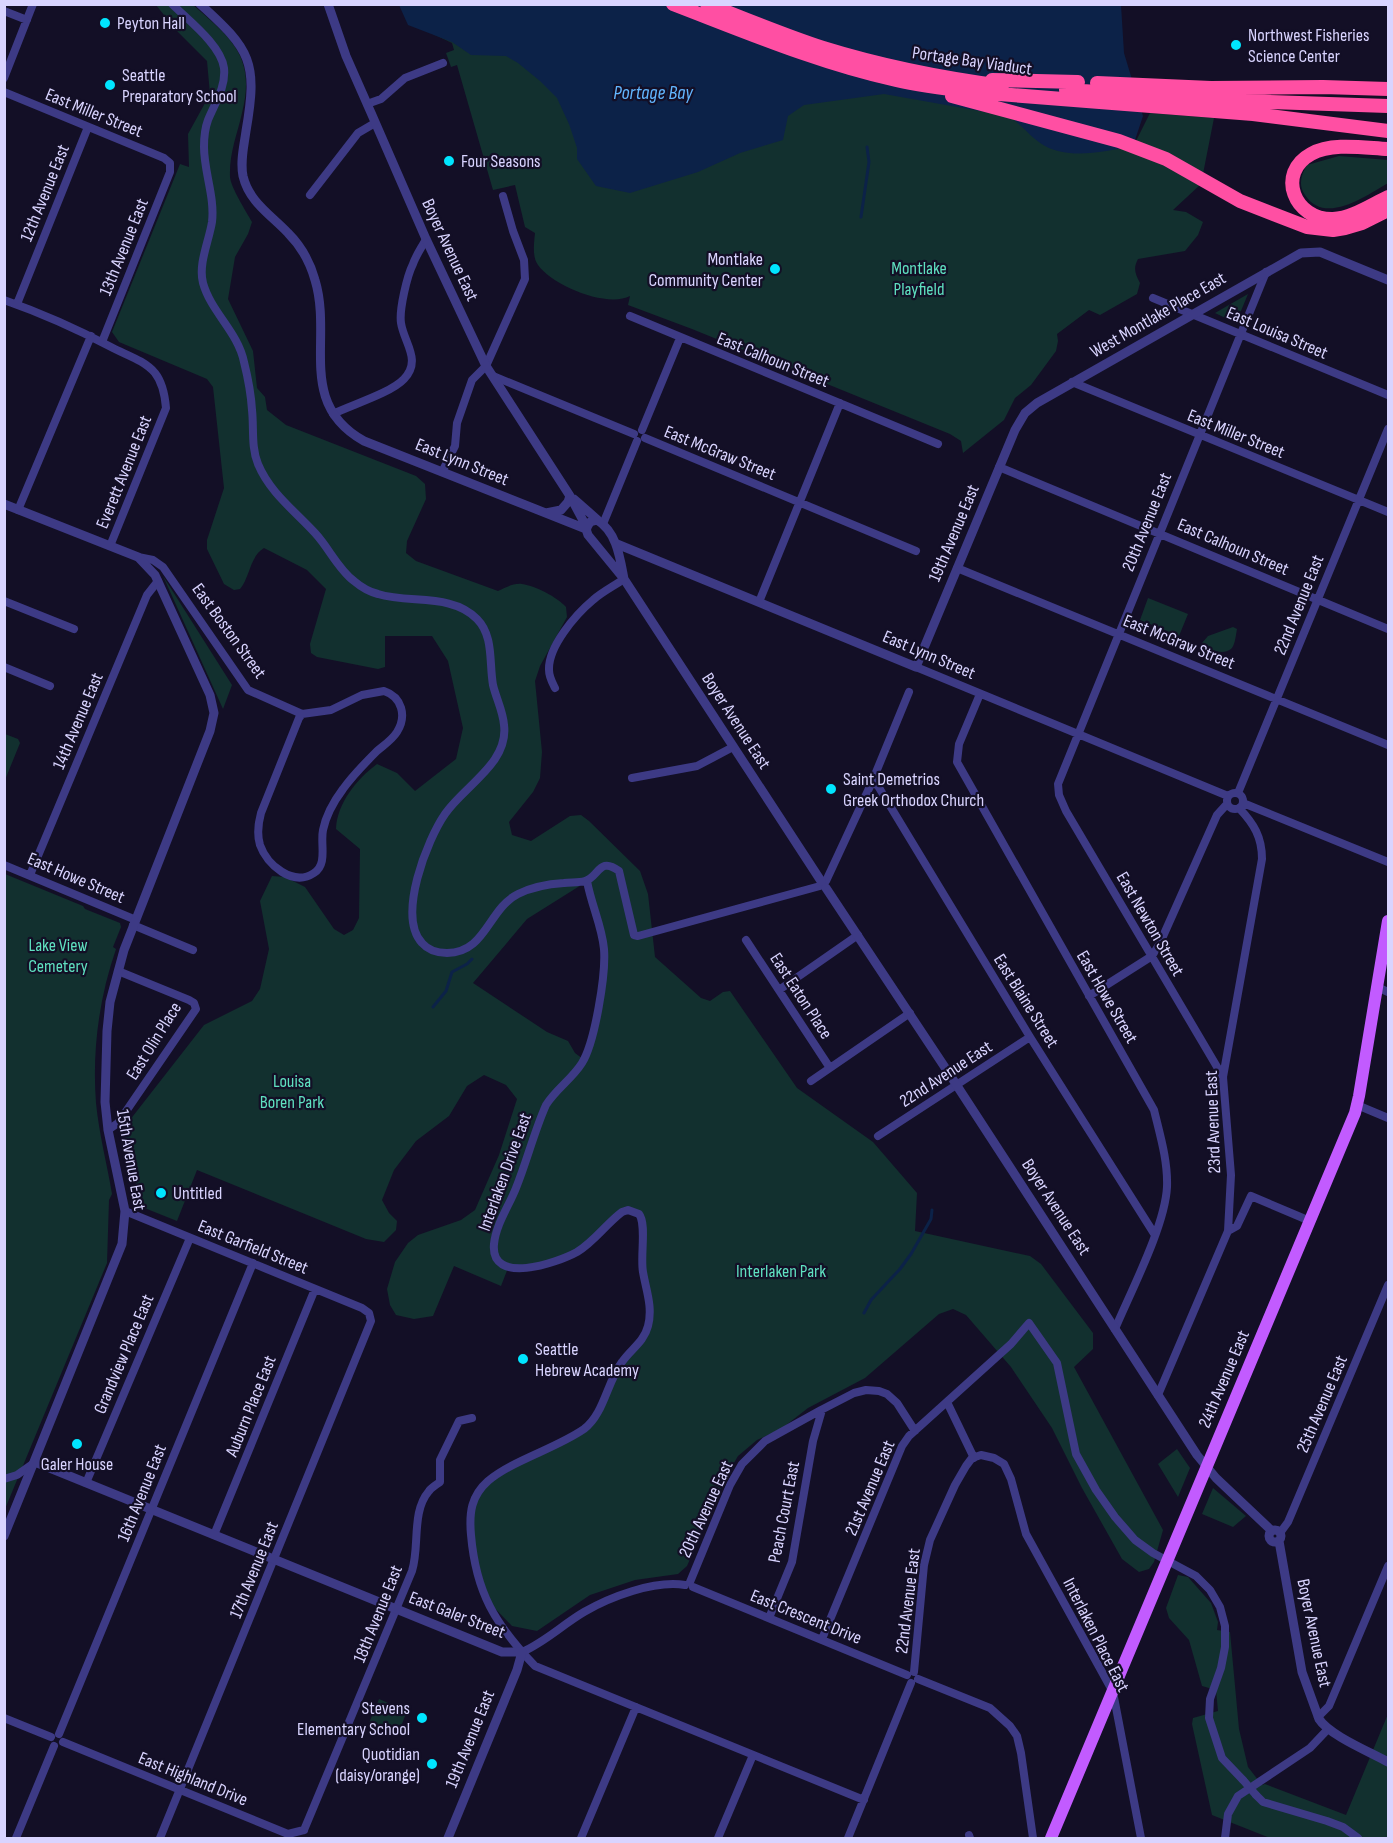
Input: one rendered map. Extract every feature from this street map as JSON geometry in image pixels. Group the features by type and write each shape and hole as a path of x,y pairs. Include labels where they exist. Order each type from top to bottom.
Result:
{"highway":[{"path":"673,4 803,54 1023,117 1119,141 1166,159 1240,201 1307,227 1326,230 1345,228 1362,223 1389,210"},
{"name":"Portage Bay Viaduct","path":"707,4 821,47 881,64 952,80 1009,87 1242,101 1389,106"},
{"name":"Portage Bay Viaduct","path":"896,80 973,92 1253,114 1389,131"},
{"path":"952,80 1249,88 1389,89"},
{"path":"1389,149 1341,147 1318,150 1299,164 1292,184 1294,196 1300,206 1312,215 1325,218 1346,216 1389,197"}],"main road":[{"name":"24th Avenue East","path":"1051,1839 1357,1105 1383,989 1389,921"}],"street":[{"path":"4,78 33,4"},
{"path":"172,4 207,38 218,52 224,65 222,88 206,123 205,168 213,204 202,275 208,296 238,342 244,360 253,413 254,448 258,464 267,481 316,533 348,576 356,583 380,595 430,600 460,608 478,620 487,636 494,687 505,728 503,741 494,761 459,796 444,815 433,836 413,892 412,917 420,941 431,950 442,953 471,947 479,940 504,903 514,896 543,886 587,881 605,866 619,871 634,935 645,936 823,884 872,782 909,693"},
{"path":"200,4 232,34 248,60 252,88 242,158 243,176 255,201 294,240 312,271 320,306 321,385 333,414 395,386 410,371 412,352 401,324 401,312 412,264 426,239"},
{"name":"Boyer Avenue East","path":"328,4 346,56 375,123 426,239 486,366 570,495 588,536 624,579 1207,1468 1277,1535 1302,1672 1323,1725 1389,1762"},
{"path":"4,11 27,20"},
{"path":"367,104 381,99 405,78 443,63"},
{"name":"East Miller Street","path":"4,92 164,158 170,163"},
{"path":"310,195 358,133 375,123"},
{"name":"12th Avenue East","path":"17,304 88,127"},
{"name":"13th Avenue East","path":"102,342 170,172 170,163"},
{"path":"442,472 455,446 457,423 472,380 486,366 525,279 524,260 513,231 504,196"},
{"name":"West Montlake Place East","path":"1025,413 1036,403 1072,382 1297,255 1311,251 1324,253 1389,280"},
{"name":"20th Avenue East","path":"1058,784 1266,272"},
{"name":"East Louisa Street","path":"1153,298 1389,395"},
{"path":"4,300 102,342"},
{"name":"East Calhoun Street","path":"630,316 938,444"},
{"path":"18,510 91,336"},
{"path":"586,528 593,521 602,524 680,338"},
{"name":"Everett Avenue East","path":"102,342 144,363 156,374 165,394 166,408 110,546"},
{"name":"East McGraw Street","path":"493,376 916,551"},
{"name":"East Miller Street","path":"1072,382 1389,512"},
{"path":"759,602 840,403"},
{"name":"19th Avenue East","path":"916,667 999,467 1025,413"},
{"name":"East Lynn Street","path":"333,414 348,430 364,441 586,528"},
{"name":"22nd Avenue East","path":"1238,793 1389,429"},
{"name":"East Calhoun Street","path":"999,467 1389,629"},
{"path":"542,512 553,513 561,510 568,502 570,495"},
{"name":"Boyer Avenue East","path":"570,495 602,524 617,545 624,579"},
{"name":"East Boston Street","path":"4,504 138,557 153,560 163,567 248,690 302,714"},
{"path":"603,555 614,554 617,545"},
{"name":"East Lynn Street","path":"617,545 1078,733 1228,800"},
{"name":"East Boston Street","path":"138,557 150,568 158,580 210,695 214,713"},
{"name":"East McGraw Street","path":"957,568 1389,745"},
{"path":"555,688 550,678 550,658 562,636 573,620 593,599 624,579"},
{"name":"14th Avenue East","path":"30,875 147,595 158,580"},
{"path":"4,601 74,629"},
{"path":"4,667 50,686"},
{"path":"379,691 396,698 402,714 395,734 356,771 333,804 323,829 321,866 314,874 297,877 280,871 267,859 261,847 258,832 261,813 302,714 331,710 362,695 379,691"},
{"name":"East Howe Street","path":"980,694 958,744 957,762 1154,1110 1164,1147 1167,1187 1163,1210 1155,1235 1115,1329"},
{"name":"15th Avenue East","path":"4,1536 116,1260 123,1235 125,1211 108,1130 105,1102 107,1032 118,971 210,731 214,713"},
{"path":"632,778 697,766 733,747"},
{"name":"East Blaine Street","path":"872,782 878,786 1030,1037 1155,1235"},
{"name":"East Newton Street","path":"1058,784 1059,795 1066,811 1223,1077"},
{"path":"1089,996 1152,956 1160,943 1217,815 1232,793 1242,796 1241,806"},
{"path":"1228,800 1231,808 1241,806 1389,862"},
{"name":"23rd Avenue East","path":"1158,1395 1228,1231 1231,1176 1223,1077 1262,859 1260,836 1241,806"},
{"name":"East Howe Street","path":"4,865 193,950"},
{"name":"Interlaken Drive East","path":"522,1652 493,1614 483,1596 472,1558 469,1518 471,1506 475,1496 490,1480 558,1444 590,1423 620,1365 644,1338 650,1315 650,1304 642,1268 644,1226 642,1219 634,1211 628,1210 614,1218 578,1251 548,1262 519,1269 508,1268 495,1255 496,1234 516,1188 546,1105 584,1060 594,1026 604,950 587,881"},
{"path":"779,990 858,935"},
{"name":"East Eaton Place","path":"746,940 830,1068"},
{"name":"East Olin Place","path":"108,1130 118,1124 196,1009 194,1003 189,1000 118,971"},
{"path":"811,1081 909,1013"},
{"name":"22nd Avenue East","path":"878,1136 1030,1037"},
{"path":"1357,1105 1389,1118"},
{"path":"1228,1231 1237,1226 1251,1196 1310,1221"},
{"name":"East Garfield Street","path":"125,1211 369,1313"},
{"name":"Grandview Place East","path":"86,1483 190,1238"},
{"name":"16th Avenue East","path":"57,1738 253,1263"},
{"name":"25th Avenue East","path":"1277,1535 1288,1522 1389,1285"},
{"name":"Auburn Place East","path":"214,1535 315,1289"},
{"name":"17th Avenue East","path":"160,1839 370,1325 369,1313"},
{"name":"21st Avenue East","path":"822,1639 902,1446 915,1431 1011,1344 1029,1323 1060,1369 1076,1454 1087,1476 1130,1535 1153,1553 1168,1560"},
{"path":"822,1410 854,1394 866,1390 879,1391 887,1394 897,1403 915,1431"},
{"path":"947,1402 974,1458"},
{"name":"20th Avenue East","path":"689,1585 730,1485 742,1464 765,1441 822,1410"},
{"name":"Peach Court East","path":"768,1618 792,1562 813,1441 822,1410"},
{"name":"18th Avenue East","path":"304,1830 416,1560 418,1522 428,1491 440,1482 440,1460 459,1421 472,1418"},
{"name":"Interlaken Place East","path":"974,1458 981,1455 994,1458 1004,1464 1011,1479 1026,1534 1113,1692 1142,1839"},
{"name":"22nd Avenue East","path":"848,1839 912,1677 924,1565 930,1540 955,1485 966,1466 974,1458"},
{"path":"4,1479 17,1475 35,1462"},
{"name":"East Galer Street","path":"35,1462 502,1653 522,1652 535,1666 864,1800"},
{"path":"1168,1560 1201,1581 1215,1597 1222,1612 1226,1631 1225,1647 1221,1668 1210,1699 1209,1718 1222,1758 1263,1803 1343,1827 1358,1839"},
{"path":"1318,1717 1329,1706 1389,1566"},
{"name":"East Crescent Drive","path":"522,1652 541,1644 584,1612 605,1602 659,1584 689,1585 990,1708 1011,1726 1017,1736 1033,1839"},
{"name":"19th Avenue East","path":"448,1839 522,1652"},
{"path":"581,1839 636,1707"},
{"name":"East Highland Drive","path":"4,1718 288,1834 304,1830"},
{"path":"1225,1839 1228,1814 1238,1796 1310,1748 1328,1729"},
{"path":"16,1839 54,1746 59,1746 57,1738"},
{"path":"718,1839 753,1755"},
{"path":"304,1830 309,1839"}],"green space":[{"name":"Interlaken Park","path":"156,5 193,5 229,39 243,63 246,94 232,152 230,177 252,222 235,257 228,299 253,351 257,388 265,397 267,410 286,425 416,476 425,484 426,499 407,541 406,553 416,561 498,591 515,584 528,585 552,596 566,607 567,617 540,666 535,681 542,752 540,778 533,792 509,822 512,835 531,841 570,816 581,815 589,821 640,871 648,894 655,957 701,998 710,1001 723,992 730,991 797,1088 873,1142 917,1193 915,1231 1030,1256 1041,1264 1093,1333 1093,1349 1074,1367 1163,1530 1154,1562 1149,1569 1139,1572 1122,1559 1082,1488 1052,1428 1011,1367 966,1315 953,1309 939,1314 865,1378 808,1408 781,1429 757,1440 738,1456 728,1473 687,1566 678,1574 635,1580 590,1595 537,1631 512,1626 483,1596 469,1518 482,1487 590,1423 614,1374 648,1326 642,1219 628,1210 578,1251 529,1268 508,1268 501,1286 454,1266 433,1316 414,1319 396,1315 390,1305 387,1289 395,1262 408,1243 418,1235 461,1220 475,1210 499,1155 517,1099 506,1085 484,1075 467,1086 449,1116 416,1141 394,1170 382,1200 389,1213 397,1221 396,1230 384,1242 366,1239 197,1170 177,1221 142,1207 124,1141 126,1125 204,1025 252,1001 260,989 269,949 260,901 272,876 285,877 305,887 334,929 344,935 353,930 359,918 360,849 336,829 344,801 362,777 377,764 397,773 415,791 456,759 463,728 448,661 432,636 385,636 385,667 378,669 317,657 311,653 310,644 326,589 307,570 264,548 253,561 240,589 234,590 224,584 207,549 207,540 224,488 213,387 207,379 119,342 112,332 180,164 189,167 188,134 210,94 207,61 176,30","holes":["586,882 604,950 594,1026 583,1059 575,1053 568,1041 547,1032 473,983 527,919"]},
{"name":"Montlake Playfield","path":"439,5 1136,141 1150,113 1214,118 1201,184 1173,210 1186,212 1203,222 1198,235 1185,251 1138,259 1135,271 1140,283 1137,294 1100,315 1089,310 1057,334 1056,351 1031,385 1015,398 1004,420 963,453 961,441 950,434 628,305 630,296 620,299 595,297 568,287 545,273 536,262 535,233 525,227 515,185 493,190 457,65 451,67 446,53 454,50 452,43 420,28"},
{"path":"1339,156 1388,160 1388,183 1346,205 1323,208 1313,204 1302,188 1301,180 1307,165"},
{"path":"1248,294 1236,323 1215,313"},
{"path":"163,576 232,685 223,709"},
{"path":"1148,598 1188,614 1179,636 1140,620"},
{"path":"1233,627 1237,629 1235,640 1227,651 1215,651 1202,643 1208,636"},
{"path":"5,734 18,739 20,743 5,780"},
{"name":"Lake View Cemetery","path":"5,874 83,906 85,909 120,923 121,927 113,947 116,949 101,1006 95,1064 97,1115 112,1194 109,1200 107,1263 5,1509"},
{"path":"1177,1449 1190,1468 1178,1497 1158,1464"},
{"path":"1213,1488 1246,1516 1233,1527 1202,1514"},
{"path":"1178,1575 1188,1577 1211,1603 1218,1622 1217,1630 1230,1632 1239,1729 1248,1767 1262,1785 1265,1784 1346,1815 1388,1714 1388,1838 1270,1838 1212,1815 1192,1724 1193,1718 1218,1711 1216,1690 1202,1686 1189,1640 1169,1618 1166,1608"},
{"path":"379,1699 407,1711 398,1734 369,1723"}],"water":[{"name":"Portage Bay","path":"399,5 1121,5 1124,53 1143,116 1133,146 1100,152 1066,153 1045,146 1008,116 884,94 804,105 788,116 783,140 740,153 698,172 630,193 596,186 577,159 577,148 557,98 518,63 506,56 471,55 452,42 408,25"}],"waterway":[{"path":"861,217 869,162 867,147"},
{"path":"433,1007 446,991 452,972 472,959"},
{"path":"864,1313 871,1300 911,1254 931,1219 932,1210"}],"place":[{"name":"Peyton Hall","path":"105,23"},
{"name":"Northwest Fisheries Science Center","path":"1236,45"},
{"name":"Seattle Preparatory School","path":"110,85"},
{"name":"Four Seasons","path":"449,161"},
{"name":"Montlake Community Center","path":"775,269"},
{"name":"Saint Demetrios Greek Orthodox Church","path":"831,789"},
{"name":"Untitled","path":"161,1193"},
{"name":"Seattle Hebrew Academy","path":"523,1359"},
{"name":"Galer House","path":"77,1444"},
{"name":"Stevens Elementary School","path":"422,1718"},
{"name":"Quotidian (daisy/orange)","path":"432,1764"}],"park label":[{"name":"Louisa Boren Park","path":"292,1091"}]}
